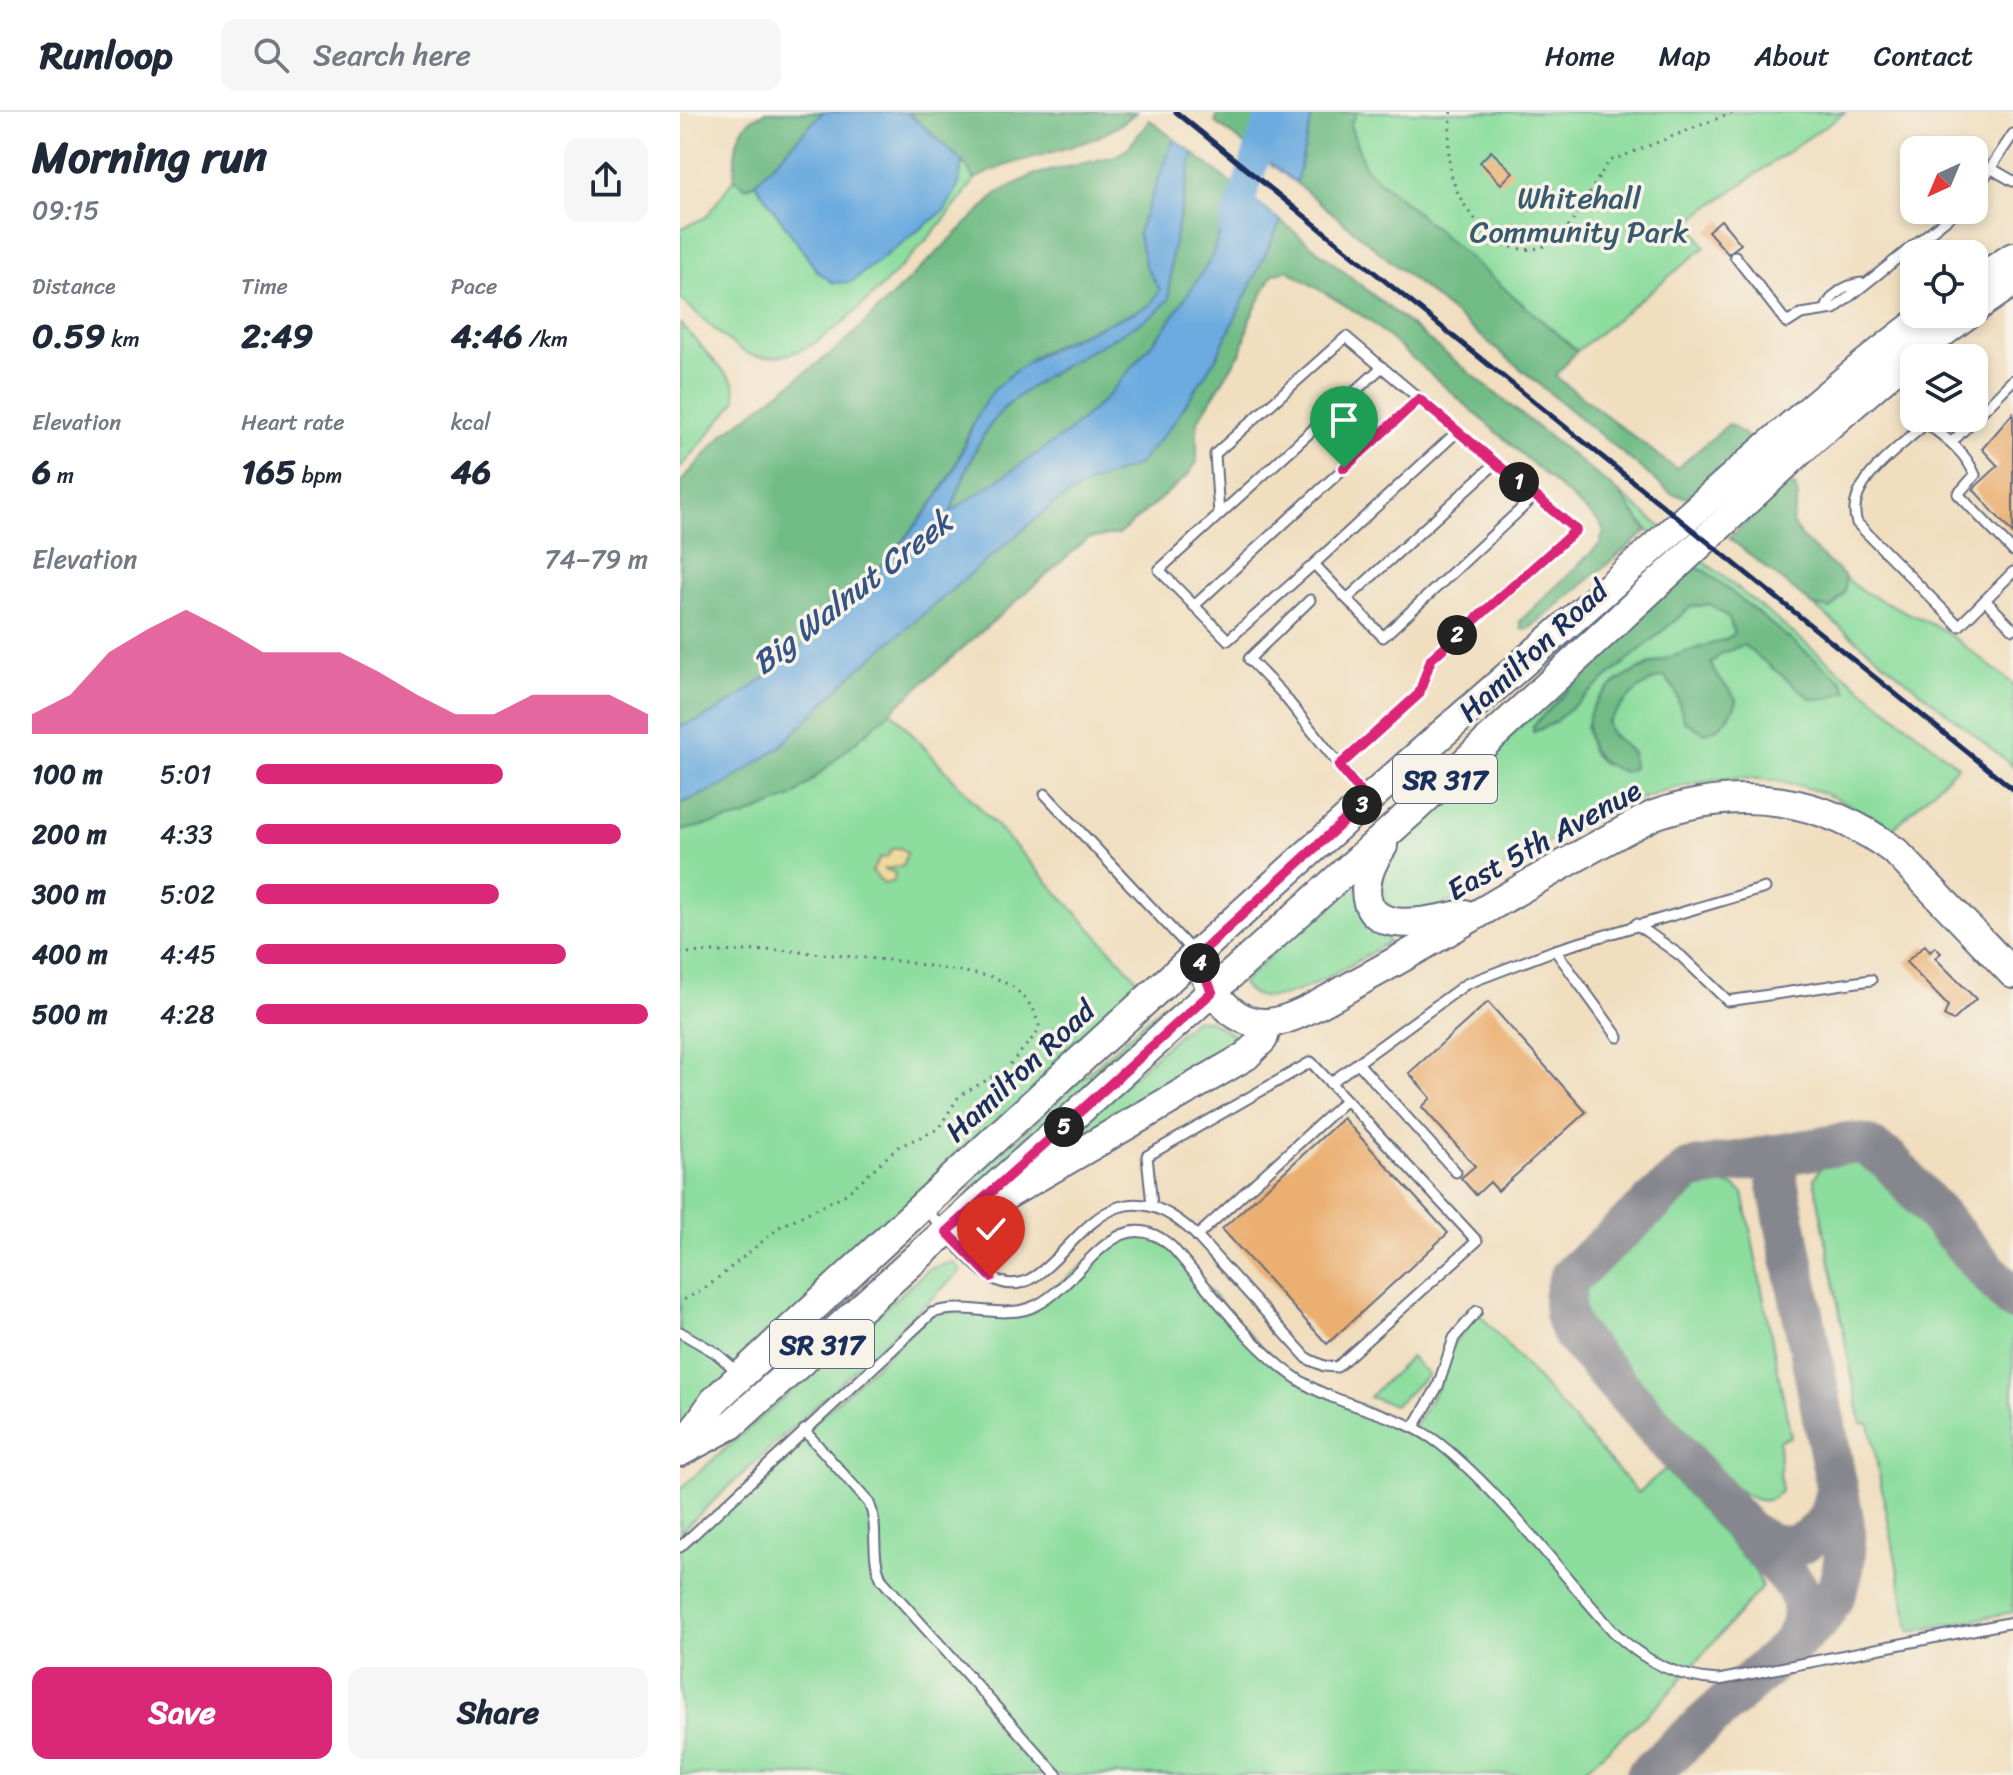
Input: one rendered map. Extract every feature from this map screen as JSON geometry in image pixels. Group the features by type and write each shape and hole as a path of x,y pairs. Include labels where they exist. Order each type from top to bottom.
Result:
{"main road":[{"path":"1988,273 2013,257"},
{"path":"1988,300 2011,286"},
{"name":"Hamilton Road","path":"680,1452 714,1401 741,1375 1367,800 1839,385 1911,328"},
{"name":"Hamilton Road","path":"680,1452 731,1425 1410,813 1798,453 1898,366 1949,328"},
{"name":"East 5th Avenue","path":"1268,1023 1338,993 1654,815 1681,806 1721,799 1782,801 1831,814 1876,837 1896,852 2013,974"},
{"path":"1410,813 1367,871 1365,886 1371,907 1387,920 1405,923 1482,912"},
{"path":"952,1228 1246,1056 1263,1039 1268,1023 1239,1017 1212,992 1197,956"}],"lane":[{"path":"1988,174 2013,134"},
{"path":"1992,169 2013,181"},
{"path":"1735,256 1787,323 1801,314 1826,309 1829,299 1853,284 1862,283 1940,224"},
{"path":"1219,515 1215,454 1346,337 1576,530 1431,659 1419,694 1339,766"},
{"path":"1382,367 1159,570 1228,640 1458,431"},
{"path":"1952,442 2013,380"},
{"path":"1194,606 1419,399"},
{"path":"2013,551 1958,494 1975,475 1969,462 1952,442 1926,423 1863,484 1853,502 1857,523 1959,626 2013,572"},
{"path":"1347,599 1496,463"},
{"path":"1314,564 1383,637 1535,496"},
{"path":"1310,600 1249,659 1281,692 1367,800"},
{"path":"1985,600 2013,629"},
{"path":"1045,794 1197,956"},
{"path":"1330,1083 1466,984 1555,950 1765,888"},
{"path":"1636,924 1681,956 1728,1001 1871,980"},
{"path":"1555,950 1618,1037"},
{"path":"924,1206 952,1228 991,1277 1014,1285 1035,1275 1114,1208 1130,1203 1152,1205 1174,1215 1197,1236 1308,1359 1324,1366 1337,1367 1477,1241 1311,1062 1147,1156 1152,1205"},
{"path":"1358,1063 1456,1172"},
{"path":"1197,1236 1346,1100"},
{"path":"680,1547 932,1313 963,1307 1002,1311 1029,1308 1049,1298 1110,1242 1128,1230 1142,1229 1157,1234 1172,1247 1261,1347 1301,1381 1328,1395 1414,1427 1462,1463 1628,1647 1679,1673 1719,1680 2013,1622"},
{"path":"1414,1427 1438,1386 1454,1338 1477,1311"},
{"path":"680,1332 716,1353 741,1375"},
{"path":"804,1430 869,1503 874,1514 875,1566 882,1580 1057,1775"}],"path":[{"path":"1451,112 1450,170 1457,190 1491,235 1499,242 1524,251 1547,245 1567,229 1610,161 1734,112"},
{"path":"680,953 779,950 899,961 994,977 1006,981 1025,998 1033,1008 1039,1025 1037,1033 1006,1069 959,1096 938,1129 898,1147 846,1194 781,1226 707,1287 680,1302"}],"green space":[{"path":"766,112 823,112 755,183 746,187 734,179 738,138 747,123"},
{"path":"907,112 1136,112 1100,136 1015,162 975,179 962,161"},
{"path":"1219,112 1259,112 1248,147 1215,122"},
{"path":"1313,112 1357,112 1350,125 1365,168 1577,351 1555,376 1676,469 1729,424 1754,441 1689,498 1672,494 1296,183"},
{"name":"Whitehall Community Park","path":"1357,112 1845,112 1689,221 1705,247 1577,351 1365,168 1350,125"},
{"path":"1150,120 1174,139 1138,233 1146,267 1160,290 1150,306 1052,347 1023,367 984,406 948,479 900,544 866,583 828,622 748,690 711,714 680,726 680,483 724,434 842,345 998,193 1033,175 1115,156 1127,149"},
{"path":"1193,153 1235,186 1211,259 1166,327 1108,396 1066,434 950,513 978,445 1004,409 1055,371 1156,313 1169,299 1172,252"},
{"path":"962,161 975,179 944,219 875,293 811,345 790,354 752,355 726,339 680,298 680,229 706,217 734,179 746,187 755,183 764,192 817,271 959,184"},
{"path":"1281,221 1618,492 1647,531 1529,629 1522,630 1520,621 1600,544 1604,531 1599,522 1369,320 1287,270 1273,274 1250,318 1242,350 1197,422 1197,462 1188,475 1119,534 1087,539 794,796 743,817 680,831 680,804 724,785 779,748 855,672 1052,505 1089,483 1138,465 1174,422 1217,356"},
{"path":"680,323 734,383 736,401 680,469"},
{"path":"1786,486 1795,486 1798,497 1792,523 1804,540 1845,577 1845,592 1831,609 1814,606 1729,538"},
{"path":"1618,492 1958,766 1893,829 1836,799 1775,781 1732,779 1674,788 1589,820 1436,908 1414,913 1390,905 1381,899 1378,871 1388,854 1643,612 1534,725 1534,732 1552,724 1691,607 1710,604 1729,618 1734,633 1727,640 1649,664 1586,725 1591,752 1605,765 1632,753 1609,731 1607,722 1633,694 1648,682 1665,677 1675,690 1685,721 1732,692 1714,675 1711,663 1720,654 1743,645 1847,691 1842,681 1705,571 1691,566 1667,549"},
{"path":"1693,568 1705,571 1842,681 1847,691 1827,699 1812,699 1743,645 1721,654 1711,663 1737,701 1721,725 1705,733 1684,721 1675,689 1665,677 1657,679 1633,694 1607,722 1609,732 1632,753 1633,768 1624,772 1605,763 1592,750 1588,736 1589,715 1599,698 1638,670 1727,639 1734,633 1729,618 1710,604 1691,607 1552,724 1533,732 1533,726 1643,612"},
{"path":"1845,577 1860,590 1944,630 2013,684 2013,766 1814,606 1832,609 1845,592"},
{"path":"855,672 1152,995 680,1451 680,815"},
{"path":"1353,874 1372,924 1389,942 1314,985 1291,993 1271,997 1254,994 1242,983"},
{"path":"1180,1000 1182,1005 971,1191 971,1180 1165,1003"},
{"path":"1195,1019 1208,1020 1247,1043 1059,1150 1056,1147"},
{"path":"1839,1158 1861,1158 1877,1168 2013,1320 2013,1612 1910,1632 1869,1423 1861,1423 1814,1179 1820,1168"},
{"path":"1718,1182 1736,1187 1743,1193 1791,1437 1779,1440 1781,1490 1771,1499 1759,1500 1747,1495 1723,1475 1584,1323 1576,1306 1581,1290 1645,1227 1683,1197"},
{"path":"1128,1230 1157,1234 1261,1347 1301,1381 1414,1427 1438,1386 1447,1353 1477,1311 1638,1493 1665,1469 1756,1572 1762,1587 1660,1703 1579,1775 680,1775 680,1547 932,1313 1029,1308"},
{"path":"953,1262 961,1271 680,1532 680,1489 929,1269"},
{"path":"1411,1357 1428,1375 1395,1405 1369,1397"}],"sand":[{"path":"901,848 907,853 903,866 885,869 895,873 894,881 884,884 872,871 880,858 887,857 892,849"}],"water":[{"path":"823,112 907,112 962,161 959,184 945,210 851,282 833,283 817,271 755,183"},
{"path":"1259,112 1313,112 1296,183 1248,147"},
{"path":"1174,139 1193,153 1172,252 1169,299 1156,313 1056,370 1004,408 979,444 950,512 1066,434 1108,396 1166,327 1211,259 1235,186 1281,221 1217,356 1174,422 1138,465 1089,483 1052,505 855,672 779,748 724,785 680,804 680,726 711,714 748,690 828,622 866,582 901,543 949,479 977,416 991,393 1017,370 1053,348 1150,305 1160,290 1146,267 1138,233"}],"building":[{"path":"1491,151 1513,172 1501,184 1480,162"},
{"path":"1721,220 1741,244 1728,254 1708,231"},
{"path":"2013,413 2013,534 1973,489 1998,466 1982,449"},
{"path":"1925,945 1930,952 1935,947 1941,953 1935,958 1976,999 1953,1021 1944,1016 1948,1006 1906,962"},
{"path":"1488,1002 1586,1112 1498,1191 1490,1182 1476,1195 1461,1178 1475,1166 1422,1107 1431,1098 1409,1073"},
{"path":"1343,1118 1448,1233 1327,1344 1222,1229"}],"waterway":[{"name":"Big Walnut Creek","path":"1232,229 1271,112"}],"taxiway":[{"path":"1789,1648 1798,1633 1803,1610 1796,1586 1574,1335 1564,1306 1571,1276 1689,1170 1849,1143 1865,1145 1889,1160 2013,1300"},
{"path":"1647,1775 1818,1621 1834,1595 1843,1570 1845,1543 1842,1513 1772,1155"},
{"path":"1746,1529 1762,1540 1777,1545 1805,1541 1826,1521 1837,1488"}],"railway":[{"path":"1176,112 2013,789"}],"route":[{"path":"991,1277 947,1232 1212,992 1197,956 1367,800 1339,766 1419,694 1431,659 1576,530 1419,399 1344,468"}]}
